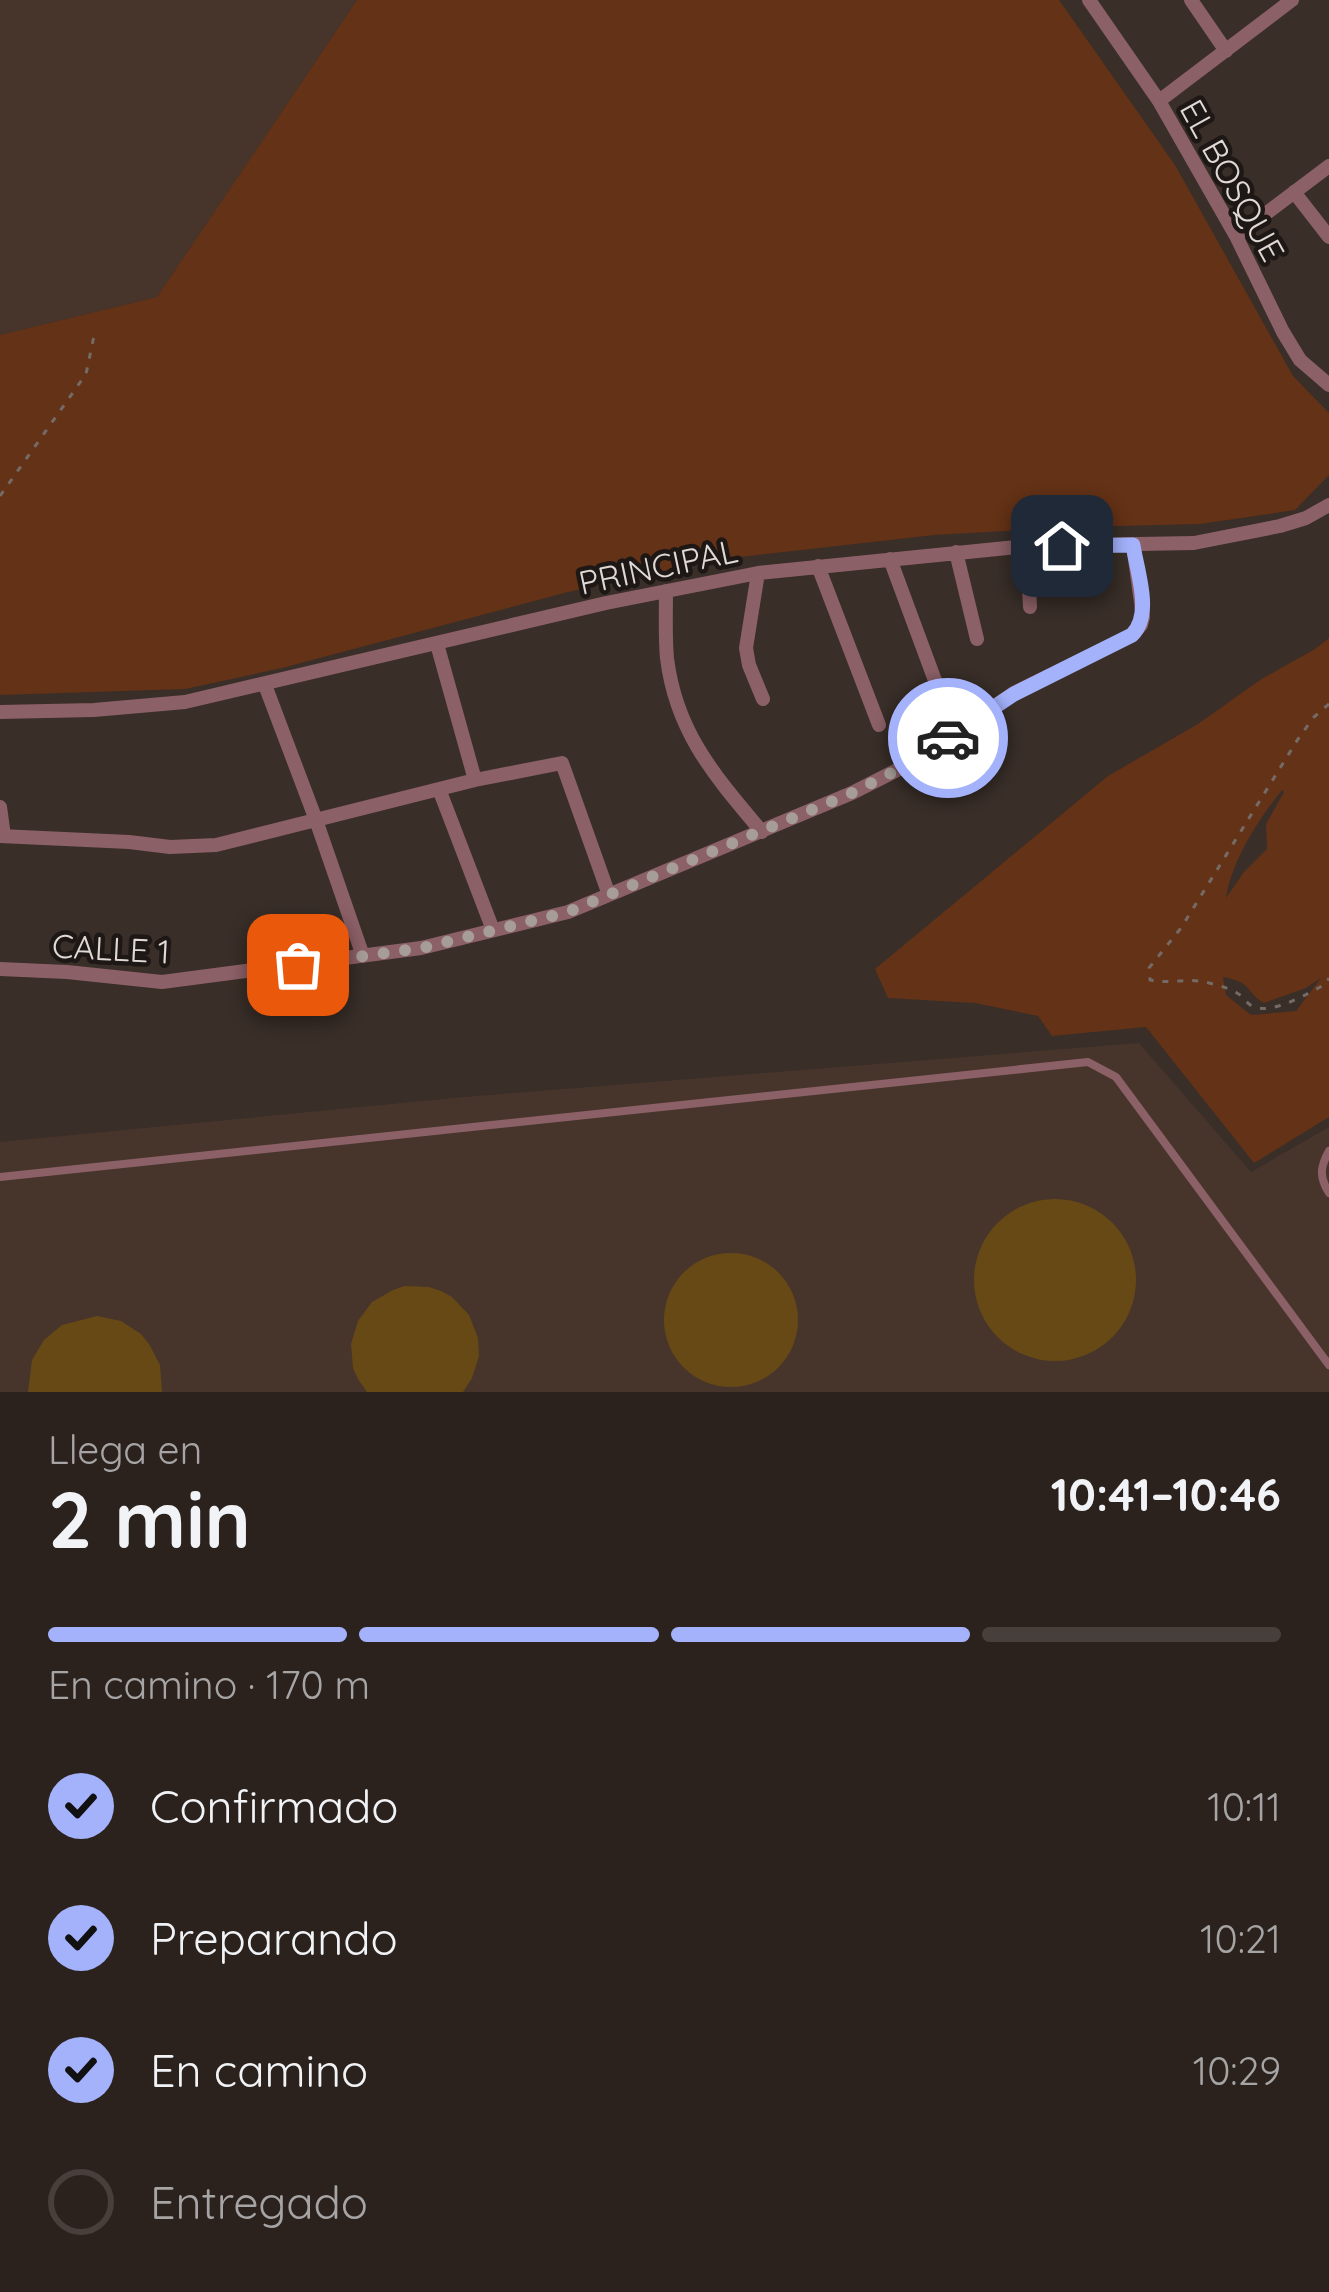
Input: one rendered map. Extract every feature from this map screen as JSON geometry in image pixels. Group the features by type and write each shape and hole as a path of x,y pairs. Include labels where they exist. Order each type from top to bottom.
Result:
{"street":[{"name":"EL BOSQUE","path":"1089,0 1159,101 1300,361 1329,385"},
{"path":"1191,0 1226,51"},
{"path":"1159,101 1292,0"},
{"path":"1236,236 1329,166"},
{"path":"1294,192 1329,237"},
{"name":"PRINCIPAL","path":"0,712 185,702 758,572 1027,547 1194,543 1252,534 1306,518 1329,505"},
{"name":"CALLE 1","path":"0,969 162,982 422,948 568,912 852,793 907,765 1014,694 1132,635 1143,617 1133,545"},
{"path":"1027,547 1030,607"},
{"path":"956,552 977,639"},
{"path":"890,559 940,694"},
{"path":"818,566 879,725"},
{"path":"758,572 746,648 763,699"},
{"path":"666,591 667,657 678,711 704,762 762,832"},
{"path":"437,644 475,779"},
{"path":"265,686 363,956"},
{"path":"0,807 2,836 191,847 240,841 475,779 562,763 609,895"},
{"path":"439,789 493,930"}],"lane":[{"path":"0,1177 1088,1062 1116,1077 1329,1366"},
{"path":"1329,1151 1321,1170 1329,1192"}],"path":[{"path":"0,496 86,374 94,331"},
{"path":"1329,704 1314,717 1272,776 1180,928 1149,968 1150,980 1201,982 1236,992 1251,1006 1263,1008 1292,1002 1329,978"}],"shaded area":[{"path":"0,0 357,0 157,297 0,335"},
{"path":"357,0 1059,0 1175,165 1293,376 1329,413 1329,475 1295,510 1200,524 934,535 723,559 568,592 185,689 0,695 0,335 157,297"},
{"path":"1329,638 1329,1117 1254,1163 1146,1027 1052,1036 1038,1016 975,1003 888,998 875,969 1108,776","holes":["1282,790 1266,824 1267,849 1226,898 1247,841","1223,977 1244,985 1264,1003 1321,978 1296,1011 1251,1015 1226,995"]},
{"path":"1139,1043 1251,1172 1329,1127 1329,1392 0,1392 0,1142 464,1097"}],"building":[{"path":"1055,1199 1086,1205 1113,1222 1130,1249 1136,1280 1130,1311 1113,1338 1086,1355 1055,1361 1024,1355 997,1338 980,1311 974,1280 980,1249 997,1222 1024,1205"},
{"path":"731,1253 757,1258 778,1273 793,1294 798,1320 793,1346 778,1367 757,1382 731,1387 705,1382 684,1367 669,1346 664,1320 669,1294 684,1273 705,1258"},
{"path":"405,1286 441,1291 469,1315 479,1356 463,1392 367,1392 358,1379 351,1344 358,1321 372,1302"},
{"path":"97,1316 121,1321 141,1334 160,1365 162,1392 28,1392 32,1360 44,1340 62,1325"}],"way so far":[{"path":"298,965 422,948 568,912 852,793 948,738"}],"route":[{"path":"948,738 1014,694 1132,635 1141,625 1133,545 1062,546"}]}
